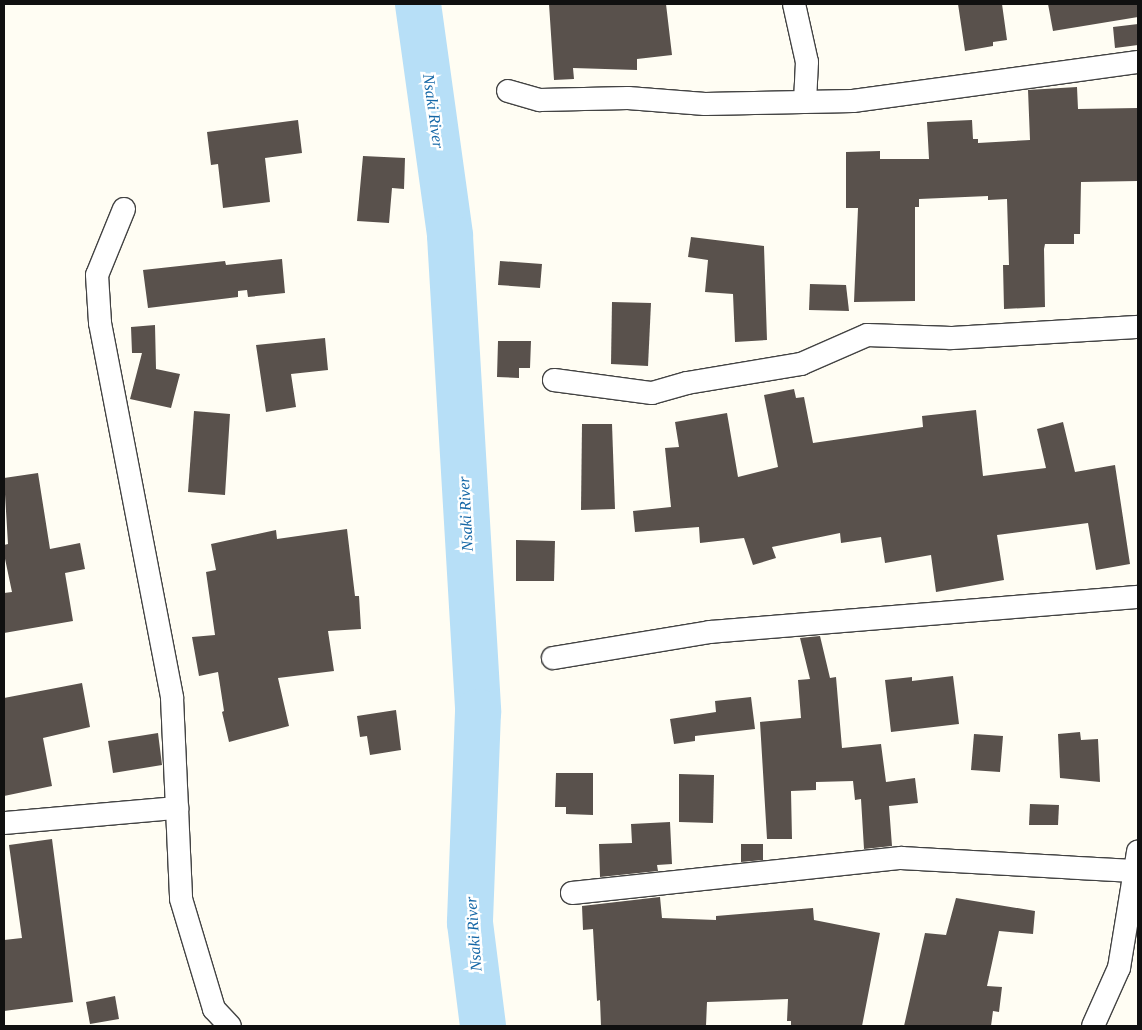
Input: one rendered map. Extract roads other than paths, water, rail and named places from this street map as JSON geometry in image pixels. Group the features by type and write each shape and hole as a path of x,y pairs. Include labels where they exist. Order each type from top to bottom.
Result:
{"street":[{"path":"794,4 807,62 805,102"},
{"path":"508,91 540,100 628,98 705,104 854,101 1138,62"},
{"path":"124,209 97,275 100,323 172,698 181,899 214,1009 230,1026"},
{"path":"554,380 652,394 687,383 801,364 867,335 951,338 1138,328"},
{"path":"553,658 710,632 1138,597"},
{"path":"4,823 177,808"},
{"path":"572,893 901,858 1136,862 1119,968 1093,1026"}],"waterway":[{"name":"Nsaki River","path":"418,4 450,236 478,712 470,923 483,1026"}]}
